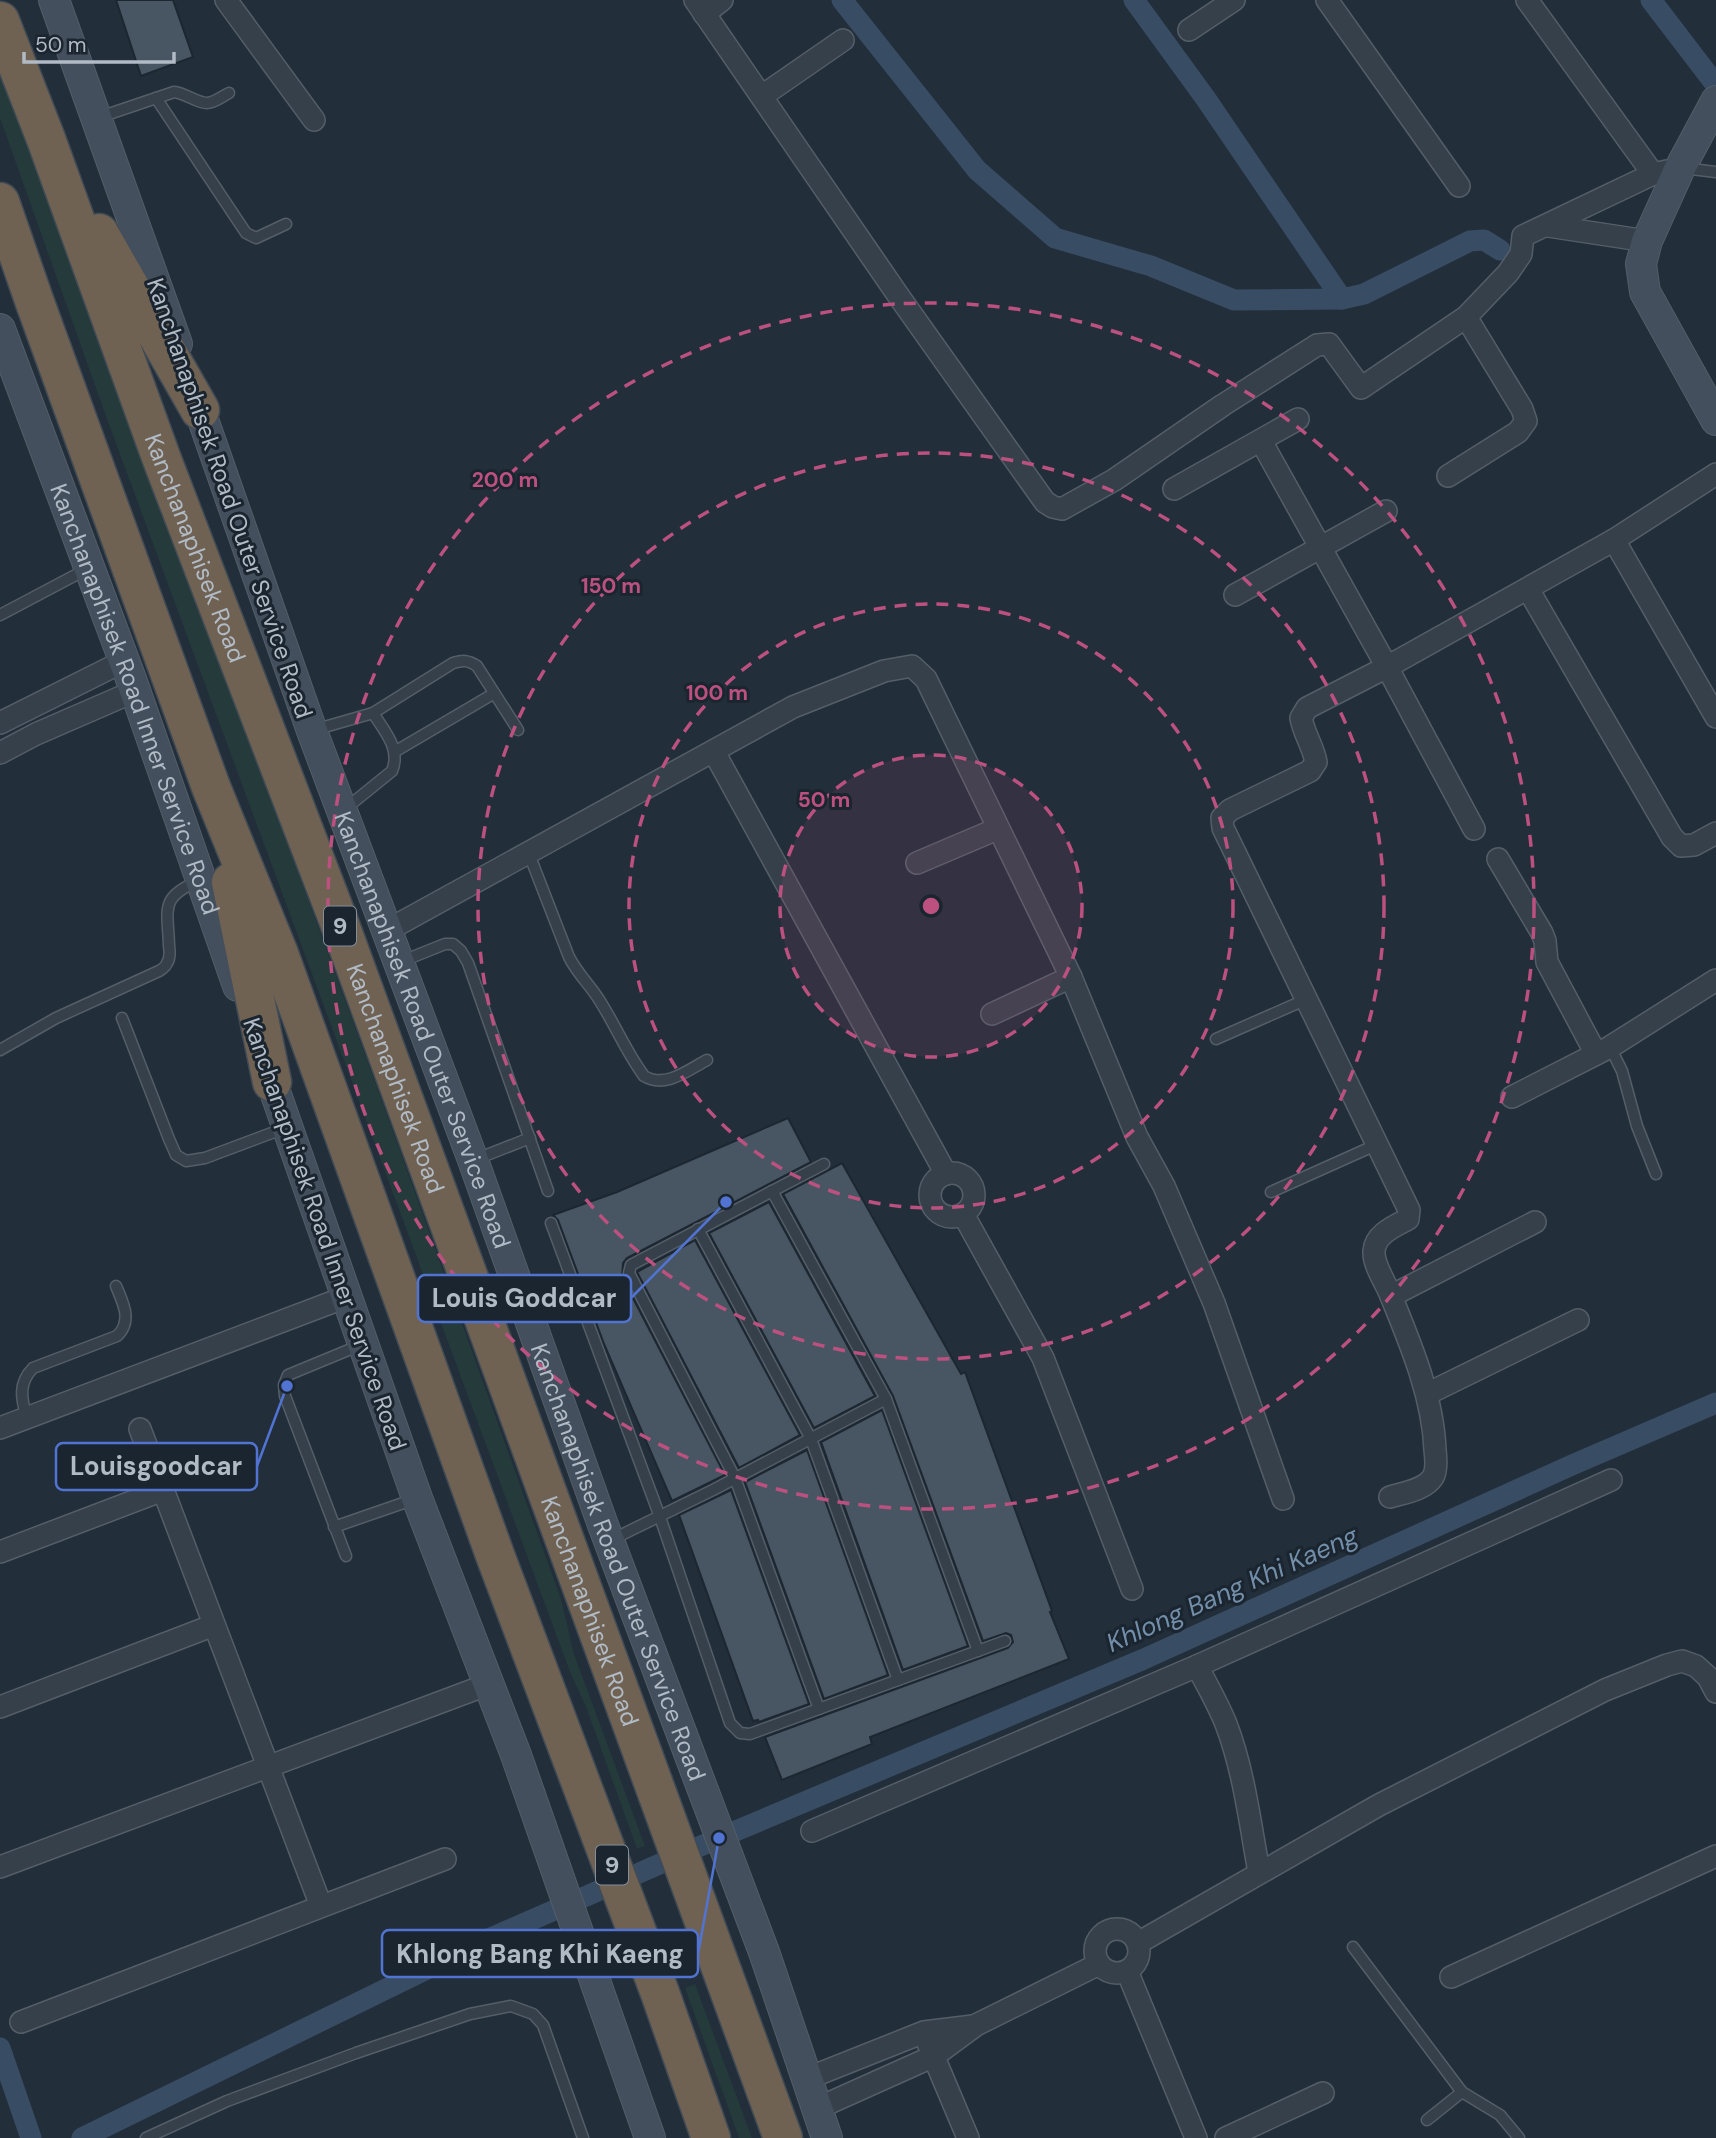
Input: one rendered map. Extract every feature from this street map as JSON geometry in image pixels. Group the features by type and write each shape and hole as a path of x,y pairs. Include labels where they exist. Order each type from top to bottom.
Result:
{"highway":[{"name":"Kanchanaphisek Road","path":"0,21 46,139 161,457 339,922 783,2138"},
{"path":"46,139 200,410"},
{"name":"9","path":"0,202 211,787 279,954 495,1555 660,1993 711,2138"},
{"path":"0,243 34,300"},
{"path":"211,787 272,1082"}],"main road":[{"name":"Kanchanaphisek Road Outer Service Road","path":"54,0 312,731 400,961 609,1541 764,1952 827,2138"},
{"path":"1715,103 1667,171 1641,264 1645,292 1716,420"},
{"name":"Kanchanaphisek Road Inner Service Road","path":"0,329 135,691 417,1498 516,1755 650,2138"}],"street":[{"path":"226,0 314,120"},
{"path":"722,0 699,7 1045,502 1062,509 1114,480 1317,345 1329,344 1361,388 1466,317 1508,273 1521,254 1523,236 1667,171 1527,0"},
{"path":"1189,30 1234,0"},
{"path":"1327,0 1459,186"},
{"path":"762,96 843,40"},
{"path":"1548,226 1647,241"},
{"path":"1448,476 1518,432 1526,421 1466,317"},
{"path":"1174,489 1298,419"},
{"path":"1261,441 1474,829"},
{"path":"1390,1497 1421,1487 1433,1477 1436,1463 1435,1437 1427,1394 1374,1251 1377,1242 1385,1233 1408,1219 1409,1210 1223,828 1222,818 1230,810 1310,771 1315,762 1314,752 1303,731 1301,718 1307,708 1387,667 1614,540 1716,474"},
{"path":"1235,595 1386,512"},
{"path":"1614,540 1716,716"},
{"path":"1528,589 1672,837 1681,846 1695,845 1716,834"},
{"path":"0,723 124,661"},
{"path":"388,930 802,703 884,671 912,666 926,679 1071,977 1138,1137 1164,1186 1214,1303 1283,1499"},
{"path":"0,752 135,691"},
{"path":"714,752 946,1174"},
{"path":"917,863 997,829"},
{"path":"1498,859 1542,933 1547,962 1603,1050"},
{"path":"992,1014 1071,977"},
{"path":"1512,1097 1603,1050 1716,980"},
{"path":"946,1174 960,1175 971,1184 974,1198 963,1213 953,1217 939,1213 931,1201 934,1181 946,1174"},
{"path":"963,1213 1048,1368 1132,1589"},
{"path":"1391,1296 1535,1222"},
{"path":"0,1428 346,1297"},
{"path":"1427,1394 1578,1320"},
{"path":"140,1429 321,1906"},
{"path":"812,1831 1197,1666 1611,1479"},
{"path":"0,1552 163,1490"},
{"path":"0,1707 214,1625"},
{"path":"1138,1942 1391,1799 1605,1690 1682,1661 1696,1666 1708,1676 1716,1692"},
{"path":"1197,1666 1226,1724 1250,1819 1259,1872"},
{"path":"0,1867 489,1684"},
{"path":"1451,1977 1716,1856"},
{"path":"21,2022 445,1859"},
{"path":"1110,1930 1126,1931 1138,1942 1139,1957 1127,1971 1112,1973 1099,1964 1095,1957 1095,1948 1103,1934 1110,1930"},
{"path":"816,2109 934,2056 976,2025 1099,1964"},
{"path":"1127,1971 1196,2138"},
{"path":"806,2079 924,2032 976,2025"},
{"path":"924,2032 968,2138"},
{"path":"1226,2138 1323,2092"}],"lane":[{"path":"96,118 174,92 184,93 205,103 229,93"},
{"path":"156,97 247,233 256,237 286,224"},
{"path":"1667,171 1716,172"},
{"path":"0,615 90,567"},
{"path":"312,731 373,713 461,660 477,666 518,730"},
{"path":"396,751 493,694"},
{"path":"342,811 391,771 395,763 396,751 373,713"},
{"path":"529,854 569,957 577,972 600,1000 644,1076 653,1081 668,1080 707,1059"},
{"path":"0,1050 56,1018 159,971 168,963 170,951 167,906 180,889 201,880"},
{"path":"400,961 445,944 453,944 461,951 468,963 548,1191"},
{"path":"1216,1039 1307,999"},
{"path":"122,1018 176,1155 186,1161 205,1158 287,1127"},
{"path":"1603,1050 1622,1071 1637,1126 1656,1174"},
{"path":"473,1160 530,1138"},
{"path":"1271,1192 1378,1144"},
{"path":"819,1709 735,1478 629,1273 631,1265 824,1164"},
{"path":"772,1191 886,1399 978,1651"},
{"path":"551,1223 660,1517 730,1723 740,1732 750,1734 1005,1641"},
{"path":"698,1229 811,1439 898,1680"},
{"path":"27,1418 21,1398 22,1387 33,1368 117,1336 123,1330 127,1321 116,1286"},
{"path":"346,1556 285,1396 284,1385 288,1375 363,1344"},
{"path":"609,1541 886,1399"},
{"path":"334,1527 417,1498"},
{"path":"1353,1947 1462,2092 1500,2115 1519,2138"},
{"path":"146,2138 227,2101 356,2053 470,2014 512,2006 533,2014 542,2025 583,2138"},
{"path":"1427,2120 1462,2092"}],"green space":[{"path":"0,56 561,1599 574,1654 645,1846 637,1849 108,422 0,118"},
{"path":"695,1984 752,2138 739,2138 685,1988"}],"building":[{"path":"116,0 173,0 193,57 141,76"},
{"path":"788,1118 811,1162 627,1258 623,1263 622,1277 725,1475 672,1501 604,1344 558,1220 553,1215 617,1192"},
{"path":"842,1163 961,1374 965,1372 1069,1659 870,1737 872,1744 782,1780 765,1737 1008,1648 1013,1642 1011,1635 1006,1633 983,1641 893,1396 783,1194"},
{"path":"769,1202 875,1396 814,1428 709,1233"},
{"path":"695,1240 800,1435 739,1468 637,1272"},
{"path":"882,1410 968,1646 903,1670 821,1442"},
{"path":"807,1450 888,1675 824,1699 745,1482"},
{"path":"731,1490 809,1704 759,1722 753,1721 679,1515"}],"waterway":[{"path":"842,0 977,170 1055,238 1151,266 1234,300 1342,299"},
{"path":"1134,0 1206,99 1342,299 1364,294 1470,241 1484,240 1500,250"},
{"path":"1651,0 1716,85"},
{"name":"Khlong Bang Khi Kaeng","path":"82,2138 486,1940 719,1838 1144,1659 1572,1465 1716,1403"},
{"path":"0,2048 31,2138"}],"place":[{"name":"Louis Goddcar","path":"726,1202"},
{"name":"Louisgoodcar","path":"287,1386"},
{"name":"Khlong Bang Khi Kaeng","path":"719,1838"}]}
